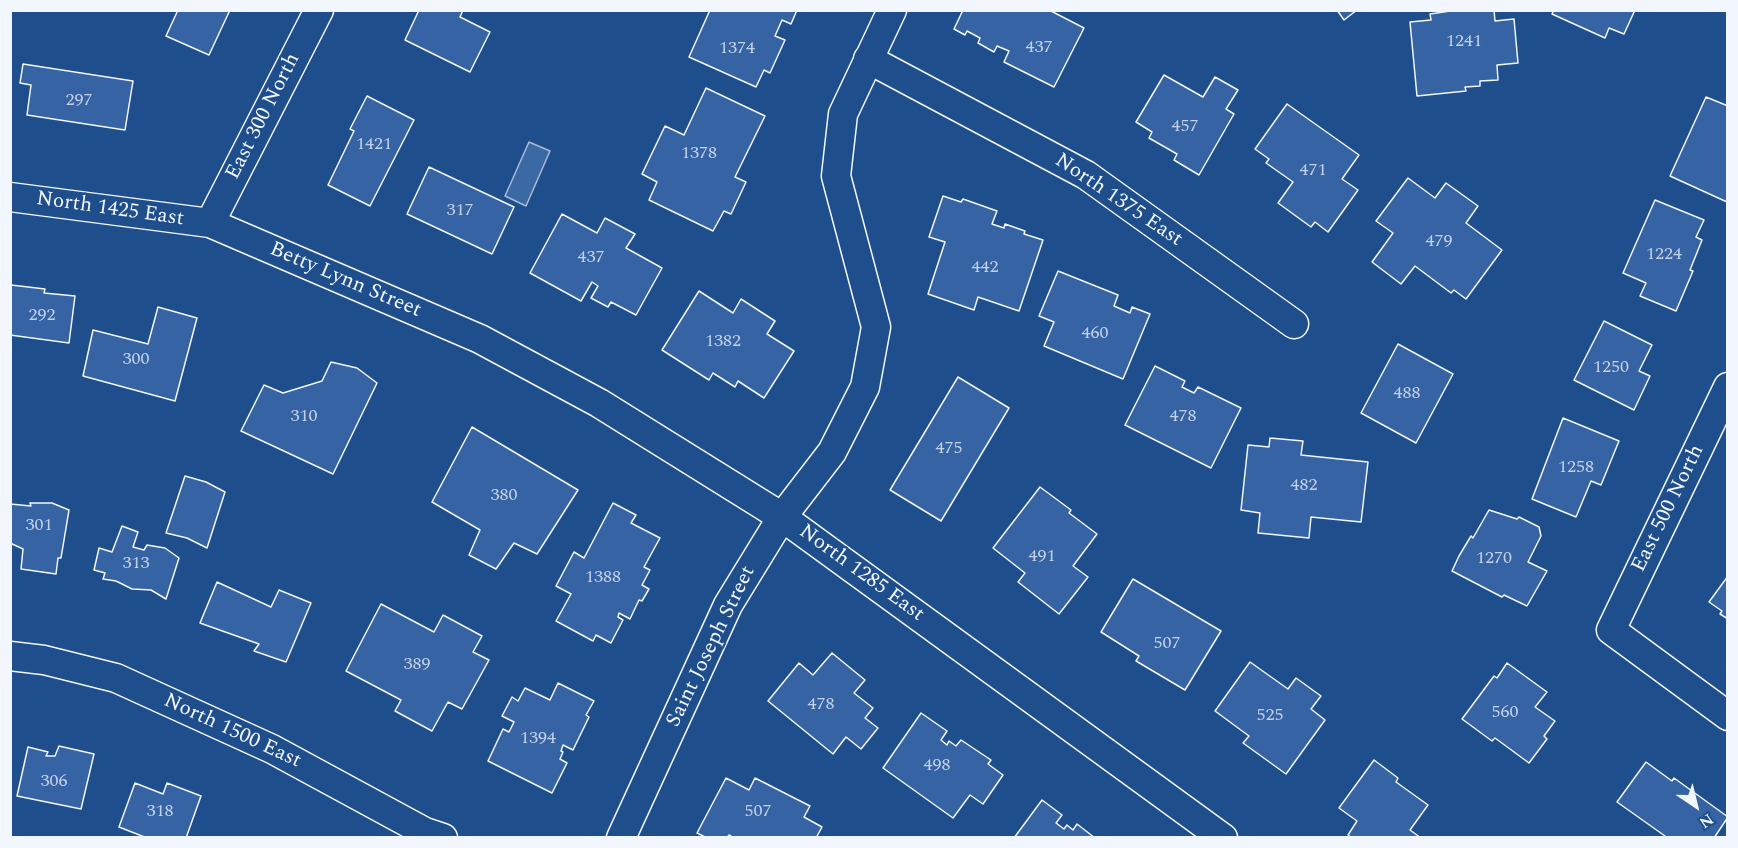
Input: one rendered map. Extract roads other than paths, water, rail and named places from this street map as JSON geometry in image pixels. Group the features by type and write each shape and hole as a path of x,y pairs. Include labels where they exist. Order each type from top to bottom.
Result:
{"street":[{"name":"East 300 North","path":"210,224 319,10"},
{"name":"Saint Joseph Street","path":"621,837 728,605 782,517 832,453 865,387 876,327 836,177 843,114 892,10"},
{"name":"North 1375 East","path":"868,59 1086,175 1294,324"},
{"name":"North 1425 East","path":"10,197 210,224"},
{"name":"Betty Lynn Street","path":"210,224 480,339"},
{"name":"North 1285 East","path":"480,339 599,403 782,517 1223,837"},
{"name":"East 500 North","path":"1728,387 1611,630 1728,716"},
{"name":"North 1500 East","path":"10,656 44,660 117,678 272,749 425,832 443,837"}],"water":[{"path":"529,142 550,151 526,206 505,196"}]}
